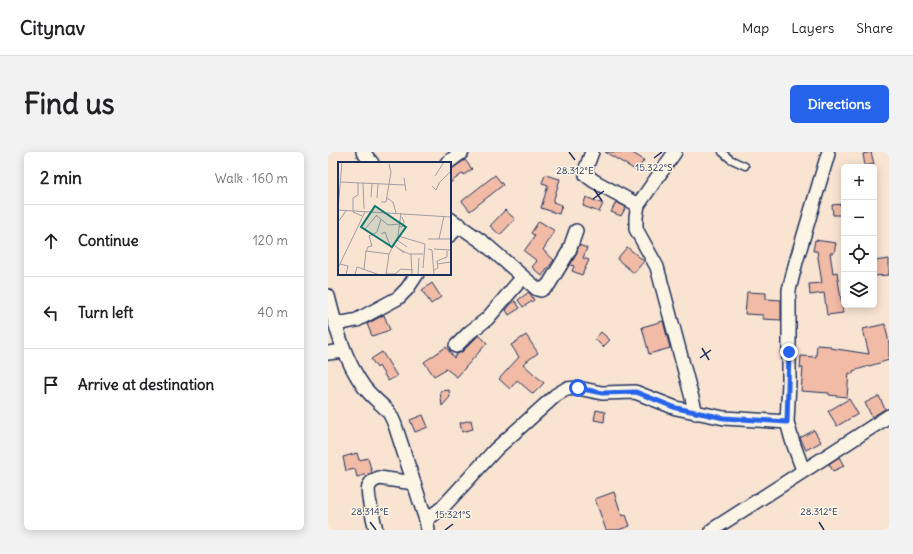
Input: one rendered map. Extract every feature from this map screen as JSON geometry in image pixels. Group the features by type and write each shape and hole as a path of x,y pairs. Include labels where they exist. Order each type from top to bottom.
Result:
{"street":[{"path":"363,152 371,162"},
{"path":"448,162 462,152"},
{"path":"592,152 586,168 586,175 638,205"},
{"path":"676,152 638,205 636,229 657,267 696,413"},
{"path":"803,470 787,422 789,382 789,290 828,154"},
{"path":"451,232 455,222 484,243 523,277 541,290 546,287 569,251 576,231"},
{"path":"335,322 342,323 357,320 398,298 407,289 416,275"},
{"path":"456,346 470,332 487,320 523,277"},
{"path":"328,296 344,351 357,376 365,388 392,417 427,525"},
{"path":"328,353 344,351"},
{"path":"427,525 496,449 556,395 566,389 578,388 602,393 636,392 676,408 696,413 724,418 787,422"},
{"path":"712,530 889,416"},
{"path":"376,530 368,489 371,482 379,478 414,483"}],"lane":[{"path":"722,152 745,166"}],"building":[{"path":"605,152 631,152 644,160 637,171"},
{"path":"871,152 874,164 865,164 863,154"},
{"path":"465,160 472,169 464,175 463,173 451,182 451,169"},
{"path":"495,175 503,185 470,211 462,201"},
{"path":"545,175 560,179 553,202 562,205 559,214 541,208 548,185 542,183"},
{"path":"586,197 603,204 599,212 583,206"},
{"path":"616,202 626,207 621,216 611,212"},
{"path":"841,204 841,215 833,215 832,205"},
{"path":"505,210 515,219 500,235 490,226"},
{"path":"539,221 555,231 543,250 554,260 542,276 532,267 537,261 524,251 535,236 531,233"},
{"path":"815,240 836,243 834,253 830,253 833,273 837,272 841,308 843,313 827,315 824,293 810,295 809,284 822,283 817,251 813,251"},
{"path":"579,245 587,248 583,258 589,260 582,275 572,271 574,266 570,265 576,255"},
{"path":"627,247 644,261 634,273 617,259"},
{"path":"889,259 889,275 877,276 877,261"},
{"path":"432,283 441,297 431,304 422,290"},
{"path":"529,292 534,300 523,307 518,300"},
{"path":"747,292 766,293 766,299 781,300 781,320 763,319 763,315 745,314"},
{"path":"515,301 520,308 509,315 506,310"},
{"path":"384,315 390,330 372,336 367,324"},
{"path":"663,321 670,348 649,354 642,327"},
{"path":"885,324 889,343 889,360 853,371 853,374 849,373 847,397 829,395 829,393 801,391 803,368 800,368 801,356 816,357 817,345 830,346 830,348 869,354 863,329"},
{"path":"601,332 610,340 603,347 595,339"},
{"path":"479,335 487,343 457,377 445,368 446,369 434,376 424,362 446,347 454,358"},
{"path":"526,335 538,353 523,364 544,383 533,394 517,380 510,389 499,379 519,357 511,345"},
{"path":"382,352 397,376 388,381 379,366 377,368 371,359"},
{"path":"449,390 450,397 442,406 440,391"},
{"path":"879,396 885,409 872,417 865,403"},
{"path":"849,399 858,414 837,426 828,411"},
{"path":"596,410 605,412 604,422 594,420"},
{"path":"423,415 428,427 415,432 410,420"},
{"path":"471,420 473,429 462,432 460,423"},
{"path":"814,430 821,442 806,450 800,438"},
{"path":"357,453 359,460 368,458 372,473 357,477 355,469 346,471 343,457"},
{"path":"839,457 844,466 833,471 829,464"},
{"path":"614,492 622,516 626,515 630,526 618,530 606,530 595,499"}],"route":[{"path":"578,388 602,393 636,392 676,408 724,418 787,422 789,352"}]}
